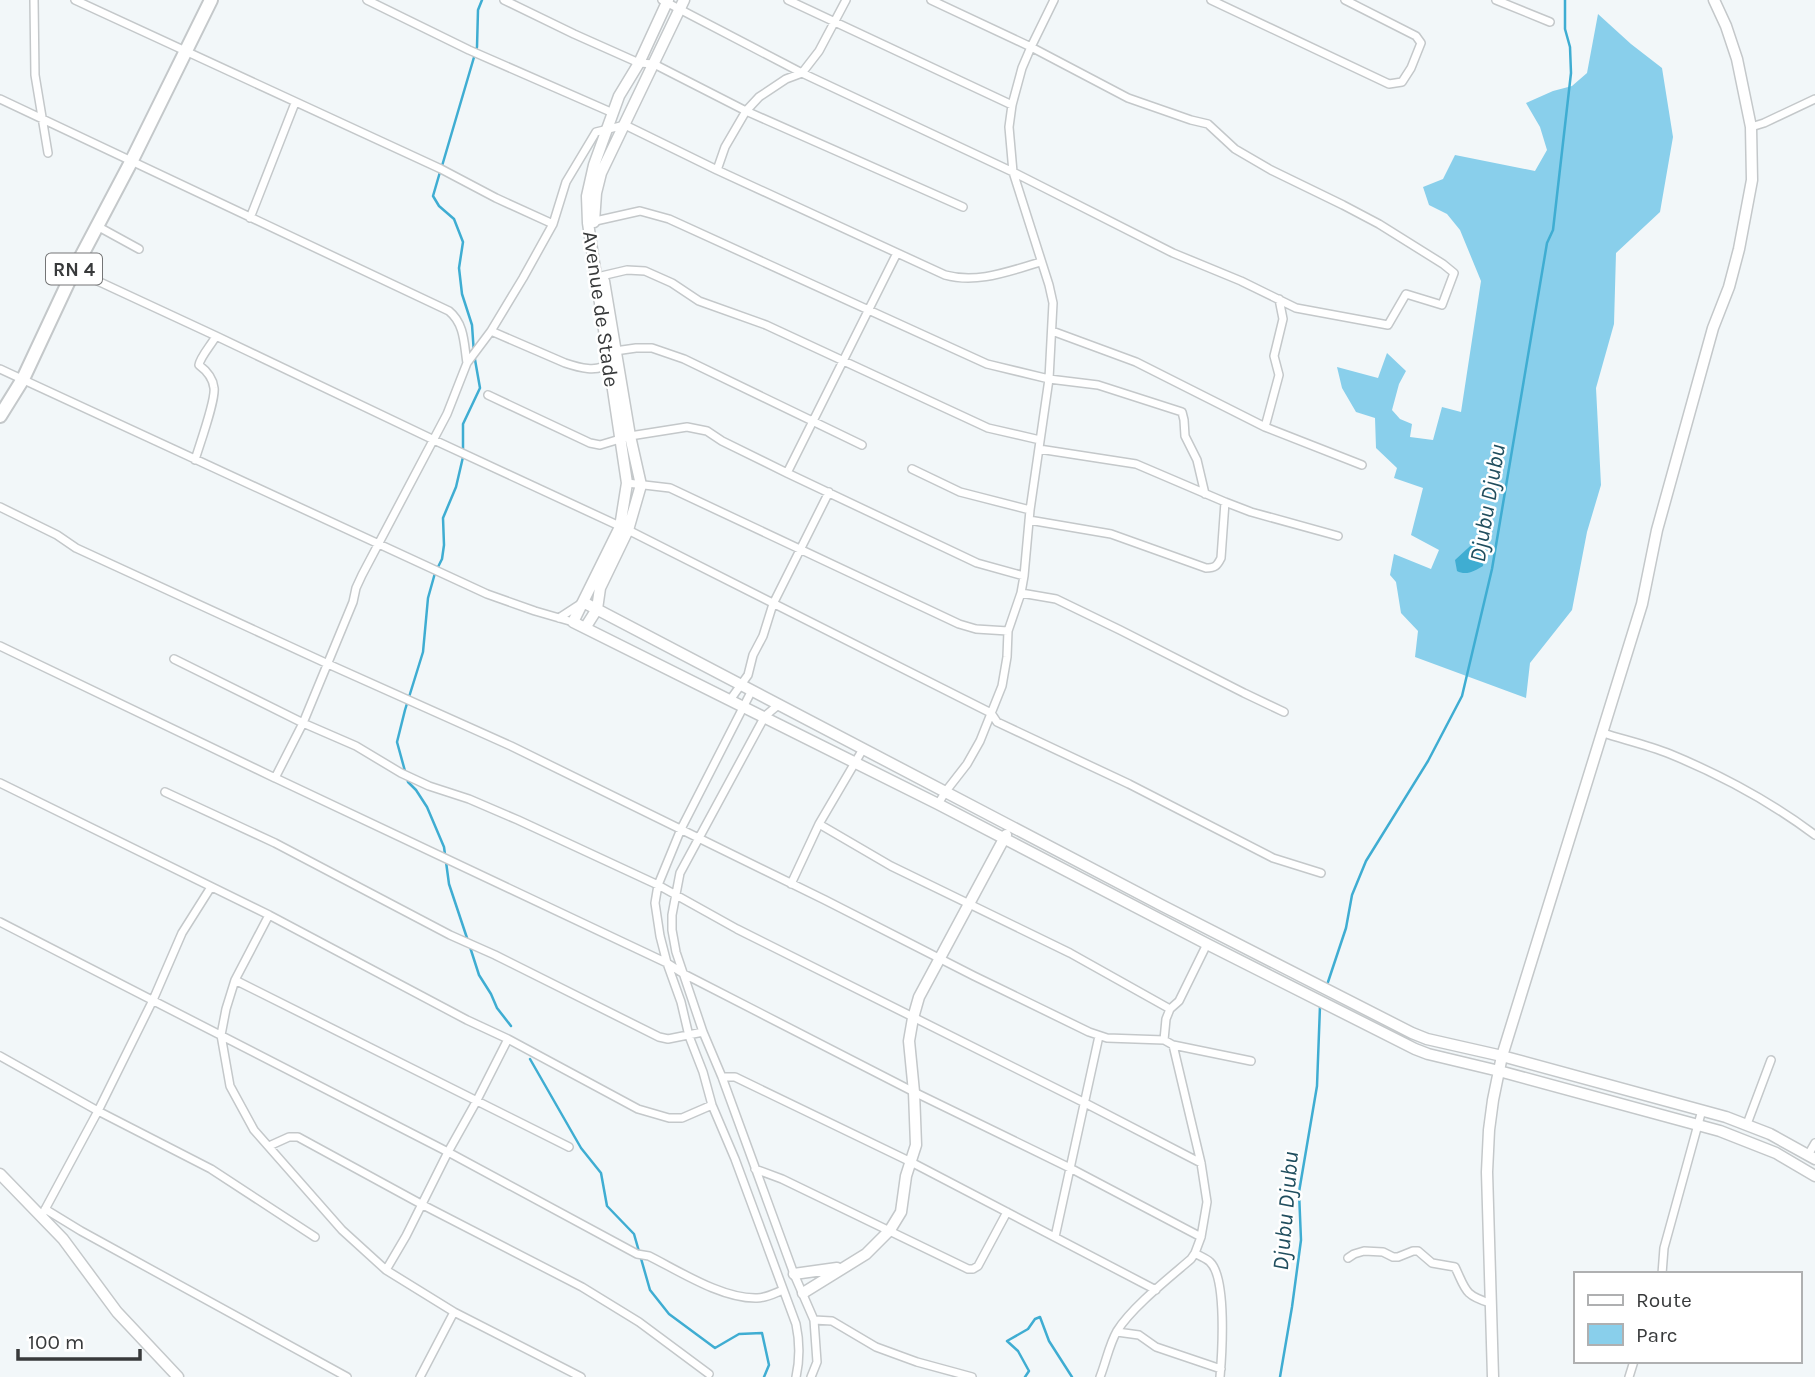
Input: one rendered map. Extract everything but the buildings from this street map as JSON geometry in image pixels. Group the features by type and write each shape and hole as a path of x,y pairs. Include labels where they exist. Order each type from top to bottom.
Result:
{"highway":[{"name":"RN 4","path":"0,416 23,379 74,270 211,0"}],"street":[{"path":"34,0 35,75 48,153"},
{"path":"75,0 441,169 553,224"},
{"path":"367,0 469,50 613,113"},
{"path":"504,0 639,63 654,64 746,111 963,207"},
{"path":"788,0 1012,105"},
{"path":"718,170 725,147 746,111 759,97 786,79 802,73 819,51 846,0"},
{"path":"666,1 681,4 802,73 1013,172 1173,253 1296,308 1388,325 1406,294 1441,305 1454,273 1379,224 1235,149 1209,124 1128,98 1031,47 930,0"},
{"path":"938,804 967,765 980,741 1002,686 1008,631 1024,576 1030,510 1049,379 1053,303 1013,172 1010,148 1012,105 1019,76 1054,0"},
{"path":"1211,0 1389,83 1402,82 1412,68 1421,43 1416,36 1345,0"},
{"path":"1496,0 1550,22"},
{"path":"1493,1377 1488,1162 1493,1100 1502,1056 1644,596 1657,530 1713,328 1740,249 1752,180 1751,127 1737,59 1714,0"},
{"name":"Avenue de Stade","path":"573,622 624,528 627,483 625,438 608,364 600,276 587,196 594,164 619,96 639,63 666,1"},
{"path":"681,4 601,173 591,222 640,211 669,219 987,364 1049,379 1098,385 1182,412 1185,436 1197,460 1205,494"},
{"path":"1751,127 1815,99"},
{"path":"0,110 3,101 449,311 457,318 463,333 467,363"},
{"path":"250,218 295,103"},
{"path":"275,778 303,723 353,602 356,588 447,414 467,363 491,331 553,224 566,182 596,132 625,125 945,275 959,279 986,277 1041,262"},
{"path":"97,226 139,249"},
{"path":"787,473 897,253"},
{"path":"74,270 624,528 991,713 997,722 1129,784 1273,858 1321,873"},
{"path":"585,628 597,609 600,588 641,485 625,438 615,351 600,276 627,270 645,271 672,283 699,301 766,325 988,428 1040,444 1136,464 1225,502 1338,536"},
{"path":"1265,427 1279,375 1274,356 1283,319 1279,299"},
{"path":"491,331 587,369 608,364 615,351"},
{"path":"1052,331 1136,362 1265,427 1362,465"},
{"path":"195,460 214,394 212,380 200,365 200,360 216,336"},
{"path":"615,351 652,348 684,359 862,445"},
{"path":"0,369 487,594 573,622 765,716 1415,1049 1746,1140 1776,1153 1815,1176"},
{"path":"488,394 590,443 600,445 687,427 707,431 787,473 977,563 1024,576"},
{"path":"912,469 960,492 1030,510"},
{"path":"627,483 670,488 959,624 976,629 1008,631"},
{"path":"730,700 748,675 773,604 829,492"},
{"path":"1029,520 1111,534 1206,568 1213,568 1221,558 1225,502"},
{"path":"0,507 57,535 76,548 511,746 1099,1036 1164,1040 1173,1045 1251,1061"},
{"path":"1021,593 1056,599 1284,712"},
{"path":"559,618 583,602 742,684 751,692 1412,1033 1702,1110 1770,1134 1811,1157 1815,1143"},
{"path":"0,646 667,963 1201,1237"},
{"path":"174,659 303,723 356,746 401,774 518,820 657,885 737,929 1200,1163"},
{"path":"751,692 681,829 657,885 655,903 667,963 712,1105 735,1159 796,1324 799,1339 796,1377"},
{"path":"778,706 765,716 680,873 672,930 676,952 703,1032 794,1274 814,1320 817,1362 811,1377"},
{"path":"1603,733 1669,753 1746,790 1815,835"},
{"path":"791,884 819,824 863,749"},
{"path":"0,783 269,915 455,1014 508,1038 638,1109 669,1118 682,1118 712,1105"},
{"path":"165,792 293,852 450,935 659,1037 668,1039 703,1032"},
{"path":"819,824 891,866 1070,953 1170,1009"},
{"path":"803,1293 866,1254 890,1230 901,1212 906,1176 916,1145 909,1041 919,997 1011,827"},
{"path":"43,1212 98,1111 153,1000 182,933 211,887"},
{"path":"269,915 235,980 221,1035 230,1086 254,1130 342,1230 386,1270 454,1312 581,1377"},
{"path":"0,922 448,1152 640,1254 720,1291 746,1298 760,1298 783,1290"},
{"path":"1164,1040 1170,1009 1179,1001 1207,944"},
{"path":"235,980 569,1147"},
{"path":"1315,999 1321,986"},
{"path":"1055,1237 1099,1036"},
{"path":"386,1270 508,1038"},
{"path":"1100,1377 1117,1332 1195,1253 1201,1237 1207,1202 1173,1045"},
{"path":"0,1056 98,1111 211,1169 315,1237"},
{"path":"1746,1124 1771,1060"},
{"path":"722,1077 735,1077 911,1162 1156,1290"},
{"path":"1662,1272 1664,1248 1702,1110"},
{"path":"269,1146 289,1137 298,1137 582,1287 639,1322 709,1374"},
{"path":"755,1169 782,1179 968,1269 978,1266 1007,1212"},
{"path":"0,1174 43,1212 117,1312 178,1377"},
{"path":"43,1212 347,1377"},
{"path":"1348,1258 1364,1251 1383,1252 1398,1257 1418,1251 1432,1263 1455,1267 1465,1291 1490,1303"},
{"path":"1117,1332 1139,1335 1156,1348 1220,1373 1223,1319 1218,1281 1210,1262 1195,1253"},
{"path":"794,1274 841,1268"},
{"path":"420,1377 454,1312"},
{"path":"814,1320 832,1321 876,1347 972,1377"}],"green space":[{"path":"1598,14 1662,68 1673,137 1660,212 1616,253 1614,324 1596,388 1601,485 1587,532 1572,610 1530,663 1526,698 1415,657 1418,631 1401,613 1396,582 1390,575 1394,554 1431,569 1439,550 1411,535 1423,488 1394,478 1397,468 1376,448 1375,418 1356,412 1342,388 1337,367 1378,378 1387,353 1406,371 1399,384 1392,410 1400,419 1412,424 1410,437 1433,440 1442,407 1461,412 1481,281 1460,230 1447,214 1429,205 1423,187 1443,179 1455,155 1535,171 1547,150 1540,127 1526,103 1572,86 1587,73"}],"shaded area":[{"path":"1480,537 1488,546 1483,566 1467,573 1457,571 1455,560"}],"waterway":[{"path":"442,166 477,47 478,10 482,0"},
{"name":"Djubu Djubu","path":"1328,982 1346,928 1352,895 1366,861 1428,761 1462,696 1492,569 1547,243 1553,230 1571,73 1570,47 1565,29 1565,0"},
{"path":"440,172 433,196 439,206 454,219 463,242 459,268 462,294 472,325 480,388 463,424 463,457 456,487 443,518 442,559 428,598 423,652 397,742 408,782 427,807 444,847 449,884 468,941"},
{"path":"470,947 479,975 497,1008 511,1026"},
{"name":"Djubu Djubu","path":"1280,1377 1301,1240 1299,1192 1317,1086 1320,1006"},
{"path":"530,1059 581,1148 601,1173 607,1206 634,1234 650,1290 669,1314 715,1348 739,1334 762,1333 769,1365 764,1377"},
{"path":"1025,1377 1029,1371 1018,1351 1007,1341 1028,1329 1035,1319 1040,1317 1049,1341 1072,1377"}]}
